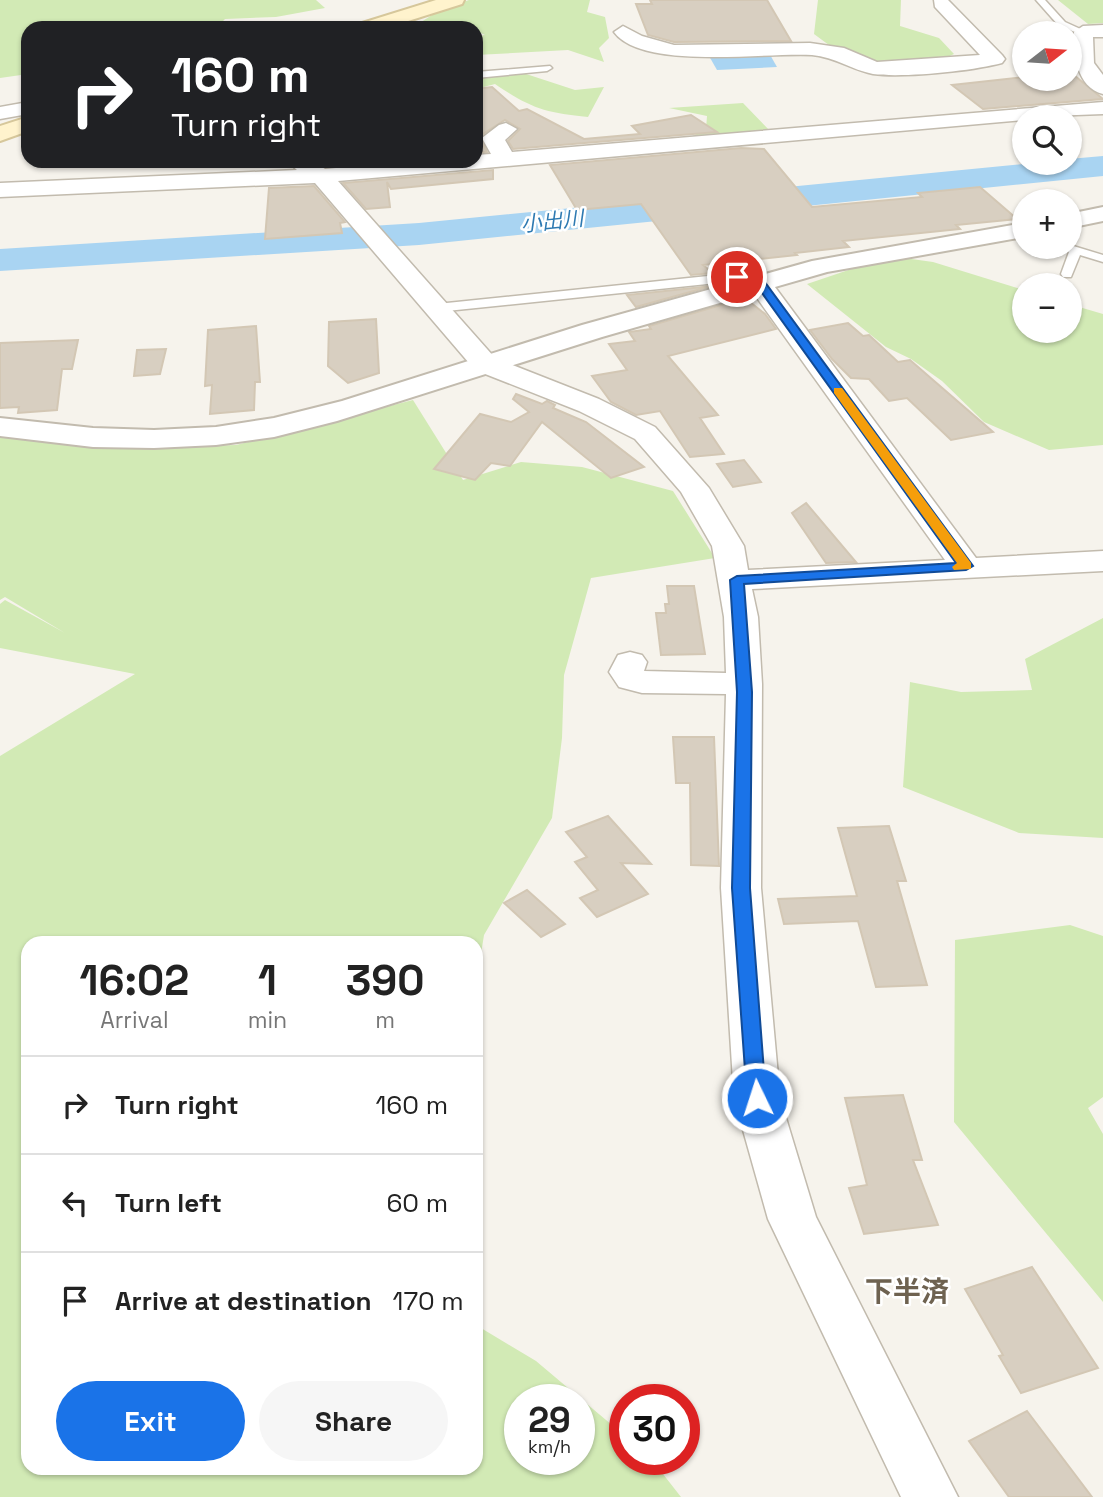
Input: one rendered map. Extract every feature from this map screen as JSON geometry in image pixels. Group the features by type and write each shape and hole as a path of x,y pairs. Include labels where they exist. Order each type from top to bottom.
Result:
{"main road":[{"path":"388,21 455,0"},
{"path":"0,134 21,126"}],"street":[{"path":"623,32 635,40 673,51 810,49 837,52 874,68 906,68 995,60 941,3"},
{"path":"1103,31 1083,32 1084,64 1103,88"},
{"path":"906,68 925,85"},
{"path":"945,101 964,118"},
{"path":"483,161 1103,108"},
{"path":"0,113 21,109"},
{"path":"492,136 506,160"},
{"path":"309,168 321,176 485,364 589,405 645,433 695,488 728,546 737,580 744,684 741,888 757,1098 792,1219 930,1497"},
{"path":"0,190 321,176 402,168"},
{"path":"1082,218 1103,214"},
{"path":"0,427 69,438 124,440 189,438 249,432 360,404 485,364 849,260 1012,232"},
{"path":"761,284 966,566"},
{"path":"737,580 966,566 1103,561"},
{"path":"630,662 625,672 631,679 642,682 744,684"}],"lane":[{"path":"1040,0 1062,23 1083,32"},
{"path":"483,74 547,68"},
{"path":"1082,253 1103,259"},
{"path":"437,308 737,277 761,284"}],"green space":[{"path":"0,0 316,0 325,8 276,17 223,21 21,21 21,75 0,78"},
{"path":"469,0 590,0 587,12 605,17 609,38 599,48 604,62 568,50 483,55 483,21 423,21 440,10"},
{"path":"818,0 901,0 900,26 939,38 954,54 912,70 880,71 865,67 814,34"},
{"path":"1058,0 1103,0 1103,23 1088,24"},
{"path":"520,72 575,90 604,87 588,117 538,108 495,84 483,87 483,77"},
{"path":"743,103 771,132 683,141 706,129 707,116 669,108"},
{"path":"890,256 933,262 1012,286 1012,343 1082,343 1082,308 1103,314 1103,445 1049,450 984,422 942,381 911,359 886,347 807,284"},
{"path":"413,400 463,480 521,462 582,467 673,491 715,558 591,578 564,675 562,738 552,818 484,935 483,941 483,936 21,936 21,1475 483,1475 483,1329 536,1361 563,1384 504,1384 504,1475 595,1475 595,1411 609,1423 609,1475 664,1475 681,1497 0,1497 0,756 135,674 0,648 0,604 5,600 65,633 5,597 0,600 0,437 121,448 236,445"},
{"path":"1103,618 1103,838 1019,833 903,787 910,682 961,692 1032,690 1025,659"},
{"path":"1070,925 1103,936 1103,1097 1088,1108 1103,1134 1103,1302 954,1122 955,940"}],"water":[{"path":"769,53 777,67 717,70 709,56"}],"building":[{"path":"650,0 767,0 791,41 674,42 648,35 636,4 652,4"},
{"path":"1012,78 1012,91 1082,91 1082,82 1103,99 983,109 952,85"},
{"path":"492,87 519,111 527,109 584,139 640,134 632,126 691,115 717,132 513,149 508,141 520,129 505,120 483,134 483,88"},
{"path":"741,148 764,149 812,207 922,197 918,193 980,187 1012,215 1012,219 956,225 960,229 843,241 849,247 795,253 797,255 703,265 713,273 691,275 641,204 577,210 550,165"},
{"path":"493,170 493,179 391,189 387,182 390,207 366,209 343,183"},
{"path":"314,186 345,222 340,223 342,233 265,239 269,188"},
{"path":"712,286 636,307 627,295"},
{"path":"745,298 765,314 776,329 668,356 718,415 700,418 724,454 690,457 660,411 636,415 611,402 592,376 627,370 609,344 635,341 629,332 651,329 649,326"},
{"path":"376,319 379,373 348,383 328,366 329,322"},
{"path":"848,323 863,336 869,335 898,362 910,360 993,432 951,440 907,398 889,401 869,379 851,378 832,359 810,330"},
{"path":"256,326 260,382 255,382 254,410 210,414 212,385 205,386 208,330"},
{"path":"78,340 72,369 62,369 57,410 18,413 19,407 0,408 0,343"},
{"path":"166,349 160,374 134,376 137,350"},
{"path":"516,394 542,404 547,401 555,405 553,408 586,422 644,467 611,478 542,422 510,466 491,463 475,480 434,469 480,414 511,422 529,412 513,399"},
{"path":"744,460 761,482 733,487 717,464"},
{"path":"806,503 856,562 826,563 792,513"},
{"path":"667,586 694,586 705,654 661,655 656,613 666,613 665,604 669,604"},
{"path":"673,737 714,737 719,866 691,865 690,783 676,783"},
{"path":"608,816 651,864 621,863 648,894 597,917 580,898 598,890 575,862 587,857 566,832"},
{"path":"889,826 906,881 897,881 927,985 876,987 858,921 784,924 778,899 857,896 838,828"},
{"path":"527,890 565,924 541,937 504,903"},
{"path":"903,1095 922,1160 913,1160 938,1225 864,1234 849,1188 867,1185 845,1098"},
{"path":"1032,1267 1098,1368 1021,1393 999,1356 1003,1355 965,1289"},
{"path":"1027,1411 1092,1497 1009,1497 969,1441"}],"waterway":[{"name":"小出川","path":"0,260 419,234 1103,166"}],"slow traffic":[{"path":"838,390 966,566 959,567"}],"district":[{"name":"下半済","path":"907,1291"}],"route":[{"path":"737,277 761,284 966,566 737,580 744,692 741,888 757,1098"}]}
